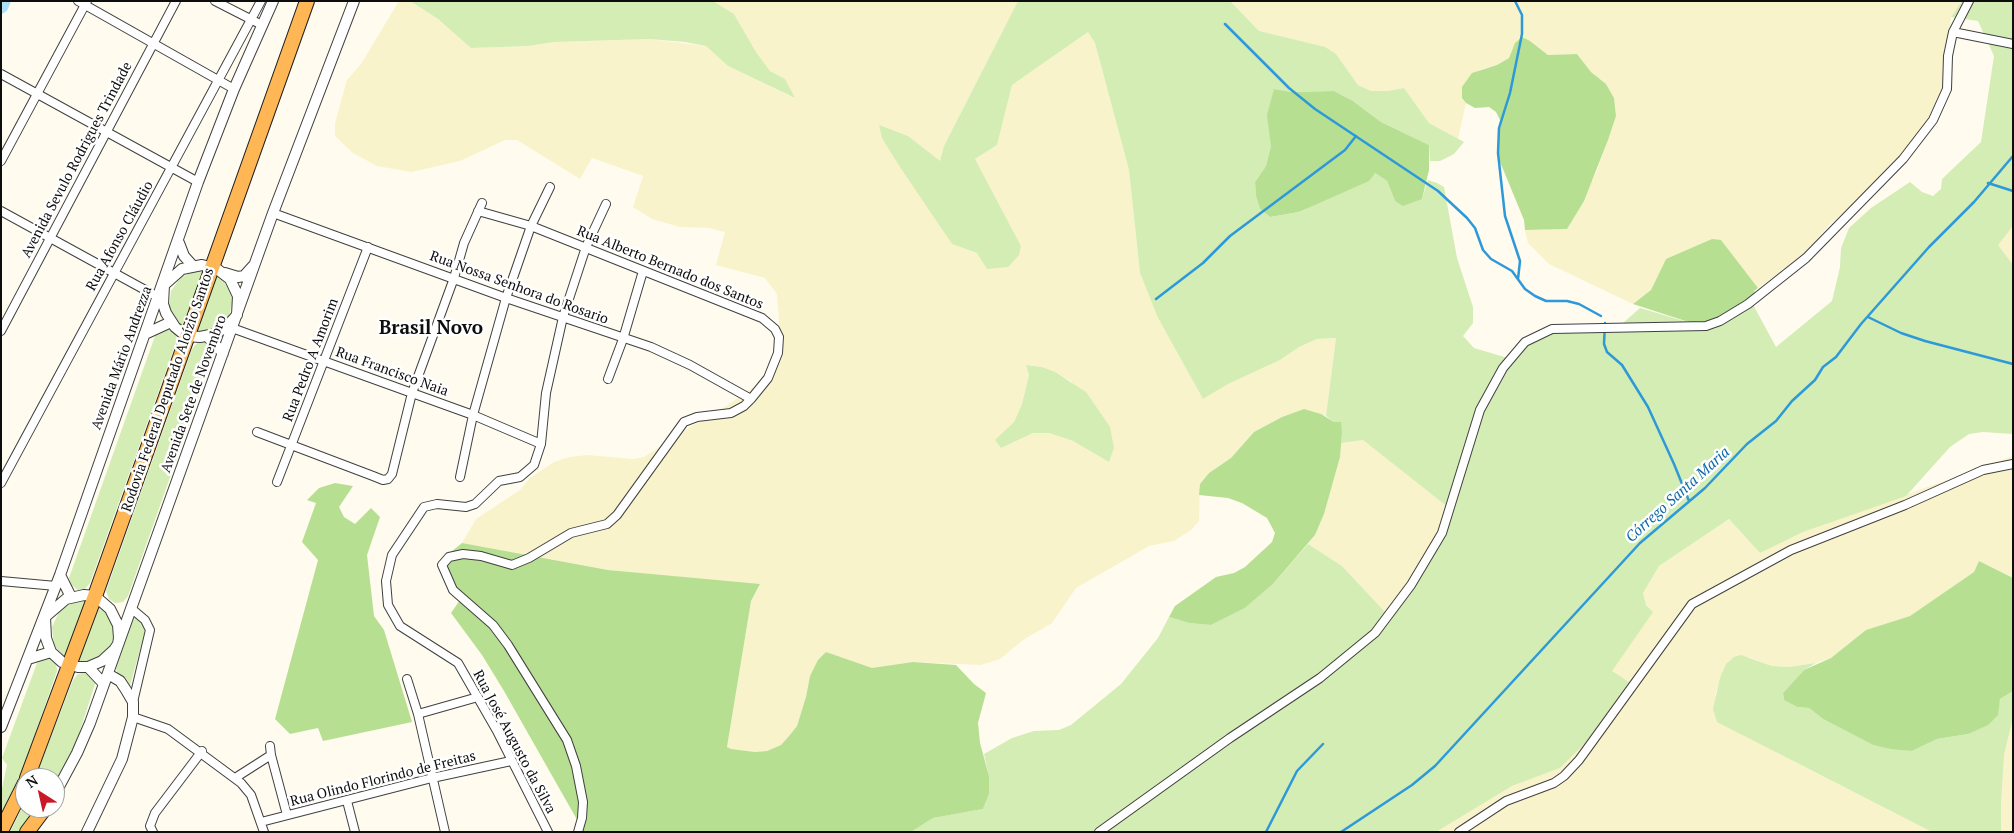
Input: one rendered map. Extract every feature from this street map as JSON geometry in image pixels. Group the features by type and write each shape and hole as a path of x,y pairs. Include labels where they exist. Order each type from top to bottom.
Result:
{"highway":[{"name":"Rodovia Federal Deputado Aloízio Santos","path":"31,768 95,596 186,336 217,269 307,1"},
{"path":"1,831 15,803"},
{"path":"27,832 38,818"}],"street":[{"name":"Avenida Sevulo Rodrigues Trindade","path":"1,331 176,1"},
{"path":"215,1 262,25"},
{"name":"Rua Afonso Cláudio","path":"1,483 261,1"},
{"name":"Avenida Mário Andrezza","path":"1,727 45,617 158,296 164,285 198,182 234,89 273,1"},
{"name":"Avenida Sete de Novembro","path":"65,775 80,747 103,678 132,609 273,213 354,1"},
{"path":"1099,832 1236,734 1320,678 1375,633 1411,585 1442,533 1480,410 1503,368 1525,342 1552,330 1706,326 1736,312 1766,292 1840,224 1920,139 1933,120 1947,89 1948,56 1953,32 1969,1"},
{"path":"1,161 83,3 234,89"},
{"path":"1953,32 2013,44"},
{"path":"1,74 173,166 198,182"},
{"path":"460,476 473,415 506,298 531,226 550,187"},
{"path":"257,432 383,480 388,479 392,474 412,393 454,278 464,243 482,203"},
{"path":"542,444 546,392 563,317 586,248 606,204"},
{"path":"1,211 158,296"},
{"name":"Rua Alberto Bernado dos Santos","path":"478,211 531,226 762,318 775,329 779,337 778,353 768,378 751,400"},
{"name":"Rua Nossa Senhora do Rosario","path":"273,213 672,356 751,400"},
{"path":"178,243 184,256 193,266"},
{"name":"Rua Pedro A Amorim","path":"277,482 368,247"},
{"path":"217,269 235,287 238,296 237,315 227,326 208,336 186,336 170,322 163,304 164,285 177,272 193,266 217,269 230,276 244,276 256,261"},
{"path":"608,379 623,338 643,271"},
{"path":"145,334 170,322"},
{"name":"Rua Francisco Naia","path":"232,328 473,415 542,444"},
{"path":"208,336 222,353"},
{"path":"578,832 582,818 583,802 576,766 567,740 508,645 493,625 453,590 442,566 449,557 462,554 474,554 512,565 529,558 571,533 607,524 617,515 684,422 697,417 731,413 751,400"},
{"name":"Rua José Augusto da Silva","path":"542,444 534,465 528,472 520,477 499,481 475,504 466,507 430,505 420,511 392,555 386,581 388,605 400,626 458,663 478,697 548,832"},
{"path":"1459,832 1506,801 1554,783 1564,776 1579,760 1645,670 1683,613 1696,601 1791,550 1905,505 1983,470 2013,464"},
{"path":"60,575 71,597"},
{"path":"1,581 56,586"},
{"path":"95,596 106,604 114,614 118,625 118,644 109,656 88,667 69,666 51,652 46,638 45,617 59,603 71,597 95,596"},
{"path":"87,832 122,759 133,717 133,702 150,630 145,620 132,609"},
{"path":"28,659 51,652"},
{"path":"88,667 103,678 120,681 133,702"},
{"path":"407,679 418,714 445,832"},
{"path":"418,714 478,697"},
{"path":"133,717 160,724 202,752 235,778 247,789 264,832"},
{"path":"270,746 287,815"},
{"path":"153,832 150,826 155,813 202,752"},
{"path":"235,778 272,756"},
{"name":"Rua Olindo Florindo de Freitas","path":"261,822 432,778 511,761"},
{"path":"347,801 355,832"},
{"path":"32,832 40,818"}],"shaded area":[{"path":"399,1 410,1 438,19 471,48 528,46 554,42 649,39 706,46 728,66 794,98 785,79 770,71 756,52 734,14 713,1 1018,1 944,146 940,162 908,136 879,126 952,244 977,253 1021,246 975,159 997,145 1012,85 1088,32 1095,43 1129,170 1140,273 1158,318 1203,399 1228,384 1280,360 1299,347 1317,339 1336,338 1326,416 1304,409 1282,417 1254,432 1231,458 1209,473 1200,484 1199,521 1191,530 1174,541 1149,546 1076,588 1052,623 1023,640 1000,659 981,665 913,662 872,669 826,652 810,676 797,726 781,745 767,751 755,752 731,749 727,747 751,601 760,585 608,570 462,543 476,519 520,490 530,478 554,462 569,457 587,455 633,459 644,457 693,425 712,416 755,386 768,373 784,341 780,334 777,294 765,278 716,265 725,232 709,228 680,227 652,219 633,207 643,176 592,158 580,179 517,140 505,140 460,161 411,172 377,166 353,153 335,136 335,123 347,80 361,64","holes":["1026,365 1042,367 1071,381 1114,448 1109,462 1073,441 1049,433 1033,433 1001,448 996,440 1014,422 1022,404 1029,375"]},
{"path":"1230,1 1962,1 1951,17 1946,85 1925,126 1912,146 1872,188 1828,226 1804,255 1758,288 1721,240 1666,259 1651,290 1633,304 1549,264 1528,243 1525,230 1567,229 1597,171 1616,116 1614,98 1606,84 1591,72 1577,54 1548,55 1530,41 1515,43 1509,58 1497,65 1479,70 1462,98 1466,103 1458,139 1429,123 1404,88 1388,91 1371,91 1358,85 1336,54 1259,31"},
{"path":"2013,226 2013,265 1997,245"},
{"path":"1363,440 1449,508 1432,546 1404,592 1386,613 1342,566 1308,544 1315,535 1324,514 1340,456 1341,443"},
{"path":"2013,456 2013,578 1979,561 1974,572 1910,616 1866,630 1831,658 1816,663 1789,667 1772,666 1749,657 1726,665 1715,695 1775,752 1932,832 1436,832 1512,786 1560,768 1629,682 1611,671 1652,612 1646,605 1643,593 1659,566 1729,519 1760,553 1803,532"},
{"path":"2013,718 2013,832 2001,832 2004,755"}],"green space":[{"path":"410,1 713,1 734,14 756,52 770,71 785,79 795,98 728,66 706,46 685,42 649,39 554,42 528,46 471,48 438,19"},
{"path":"1018,1 1230,1 1259,31 1325,47 1336,54 1358,85 1371,91 1388,91 1404,88 1429,123 1464,142 1454,154 1440,161 1430,161 1429,145 1381,122 1353,101 1334,91 1292,92 1274,89 1271,146 1266,166 1255,182 1256,196 1260,209 1270,217 1300,212 1375,173 1387,181 1395,201 1422,199 1428,180 1444,187 1457,258 1473,307 1473,323 1463,336 1474,348 1511,359 1527,343 1545,334 1614,331 1640,308 1701,326 1750,299 1776,347 1832,301 1840,267 1841,248 1849,228 1871,208 1910,182 1922,192 1933,196 1941,189 1942,179 1981,142 1994,56 1978,21 1951,17 1962,1 2013,1 2013,226 1998,245 2013,265 2013,434 1983,432 1969,434 1950,447 1906,496 1803,532 1760,553 1729,519 1659,566 1643,593 1646,605 1653,612 1612,671 1629,682 1586,742 1560,768 1512,786 1436,832 911,832 933,818 983,809 989,794 989,776 984,754 1012,738 1034,731 1059,730 1071,725 1121,684 1158,638 1169,617 1189,623 1211,625 1245,608 1273,584 1308,544 1342,566 1386,613 1404,592 1432,546 1449,508 1363,440 1341,443 1342,433 1334,422 1326,416 1336,338 1317,339 1299,347 1280,360 1228,384 1203,399 1158,318 1140,273 1129,170 1095,43 1088,32 1012,85 997,145 975,159 1021,246 1019,255 1008,267 987,269 977,253 952,244 882,138 879,125 908,136 940,161 944,146"},
{"path":"1522,37 1548,55 1577,54 1591,72 1606,84 1614,98 1616,116 1608,140 1584,201 1567,229 1525,230 1524,220 1498,157 1500,120 1496,112 1489,107 1475,108 1466,103 1462,98 1462,87 1472,73 1497,65 1509,58 1515,43"},
{"path":"1274,89 1292,92 1334,91 1353,101 1381,122 1429,145 1429,170 1422,199 1403,206 1395,201 1387,181 1375,173 1369,181 1299,212 1270,217 1260,209 1256,196 1255,182 1266,166 1271,146 1267,115"},
{"path":"1712,239 1721,240 1758,288 1754,291 1757,295 1725,316 1701,326 1633,304 1651,290 1666,259"},
{"path":"196,271 205,271 183,328 172,315 169,307 171,291 181,277"},
{"path":"215,275 222,279 231,292 233,300 229,316 219,328 195,332"},
{"path":"168,328 175,332 177,340 90,583 85,589 78,590 71,585 69,578 155,336 157,332"},
{"path":"205,341 214,349 214,353 128,596 123,602 115,603 109,599 106,591 192,349 197,343"},
{"path":"1026,365 1042,367 1055,372 1086,392 1110,427 1114,448 1109,462 1073,441 1049,433 1033,433 1001,448 995,440 1014,422 1022,404 1029,375"},
{"path":"1304,409 1321,414 1334,422 1341,422 1342,433 1340,457 1324,514 1315,535 1273,584 1245,608 1211,625 1189,623 1169,617 1175,606 1216,577 1234,573 1245,567 1272,542 1275,533 1267,518 1242,503 1228,498 1199,495 1200,484 1209,473 1231,458 1254,432 1282,417"},
{"path":"335,483 353,486 339,507 344,517 355,524 371,508 380,517 367,555 374,616 384,630 412,722 323,741 318,728 290,734 275,719 318,560 302,542 316,503 307,500 319,488"},
{"path":"462,543 608,570 760,584 751,601 727,747 731,749 755,752 767,751 781,745 797,726 810,676 818,660 826,652 872,668 913,662 956,665 974,684 986,693 978,723 980,743 989,776 989,794 983,809 933,818 911,832 584,832 504,691 482,655 451,613 460,600 440,561"},
{"path":"1979,561 2013,578 2013,691 2000,699 1998,715 1988,725 1968,734 1937,739 1912,751 1891,749 1873,745 1823,719 1809,708 1797,707 1784,700 1783,693 1804,670 1831,658 1866,630 1910,616 1974,572"},
{"path":"76,601 88,601 66,658 54,645 52,627 60,610"},
{"path":"98,604 112,619 115,632 111,645 103,656 90,661 77,661"},
{"path":"133,614 144,625 145,631 130,686 118,677 115,664"},
{"path":"1741,655 1772,666 1789,667 1816,663 1804,670 1783,693 1784,700 1797,707 1809,708 1823,719 1873,745 1912,751 1937,739 1968,734 1999,704 2000,699 2013,691 2013,718 2004,755 2001,832 1932,832 1717,722 1713,709 1720,678 1726,664 1734,657"},
{"path":"48,657 56,662 57,671 23,768 15,768 15,786 1,815 1,793 7,765 2,758 39,660"},
{"path":"86,672 95,680 95,684 75,746 64,768 39,768 73,680 78,674"},
{"path":"17,818 35,818 23,832 10,832"}],"waterway":[{"path":"1,6 3,1"},
{"path":"1515,1 1522,15 1522,34 1510,93 1499,128 1498,153 1505,216 1520,261 1518,279"},
{"path":"1225,24 1289,88 1315,109 1438,191 1475,228 1483,250 1491,259 1512,271 1525,289 1546,301 1567,301 1579,304 1601,316"},
{"path":"1156,299 1203,263 1230,236 1345,150 1356,136"},
{"name":"Córrego Santa Maria","path":"1341,832 1412,785 1435,766 1640,543 1705,488 1747,444 1776,421 1792,401 1815,380 1823,367 1836,357 1861,324 1929,247 1974,202 2013,156"},
{"path":"1988,183 2013,191"},
{"path":"1868,317 1901,333 1925,341 2013,364"},
{"path":"1605,323 1604,344 1607,352 1622,365 1648,407 1689,501"},
{"path":"1266,832 1297,771 1323,744"}],"district":[{"name":"Brasil Novo","path":"431,329"}]}
